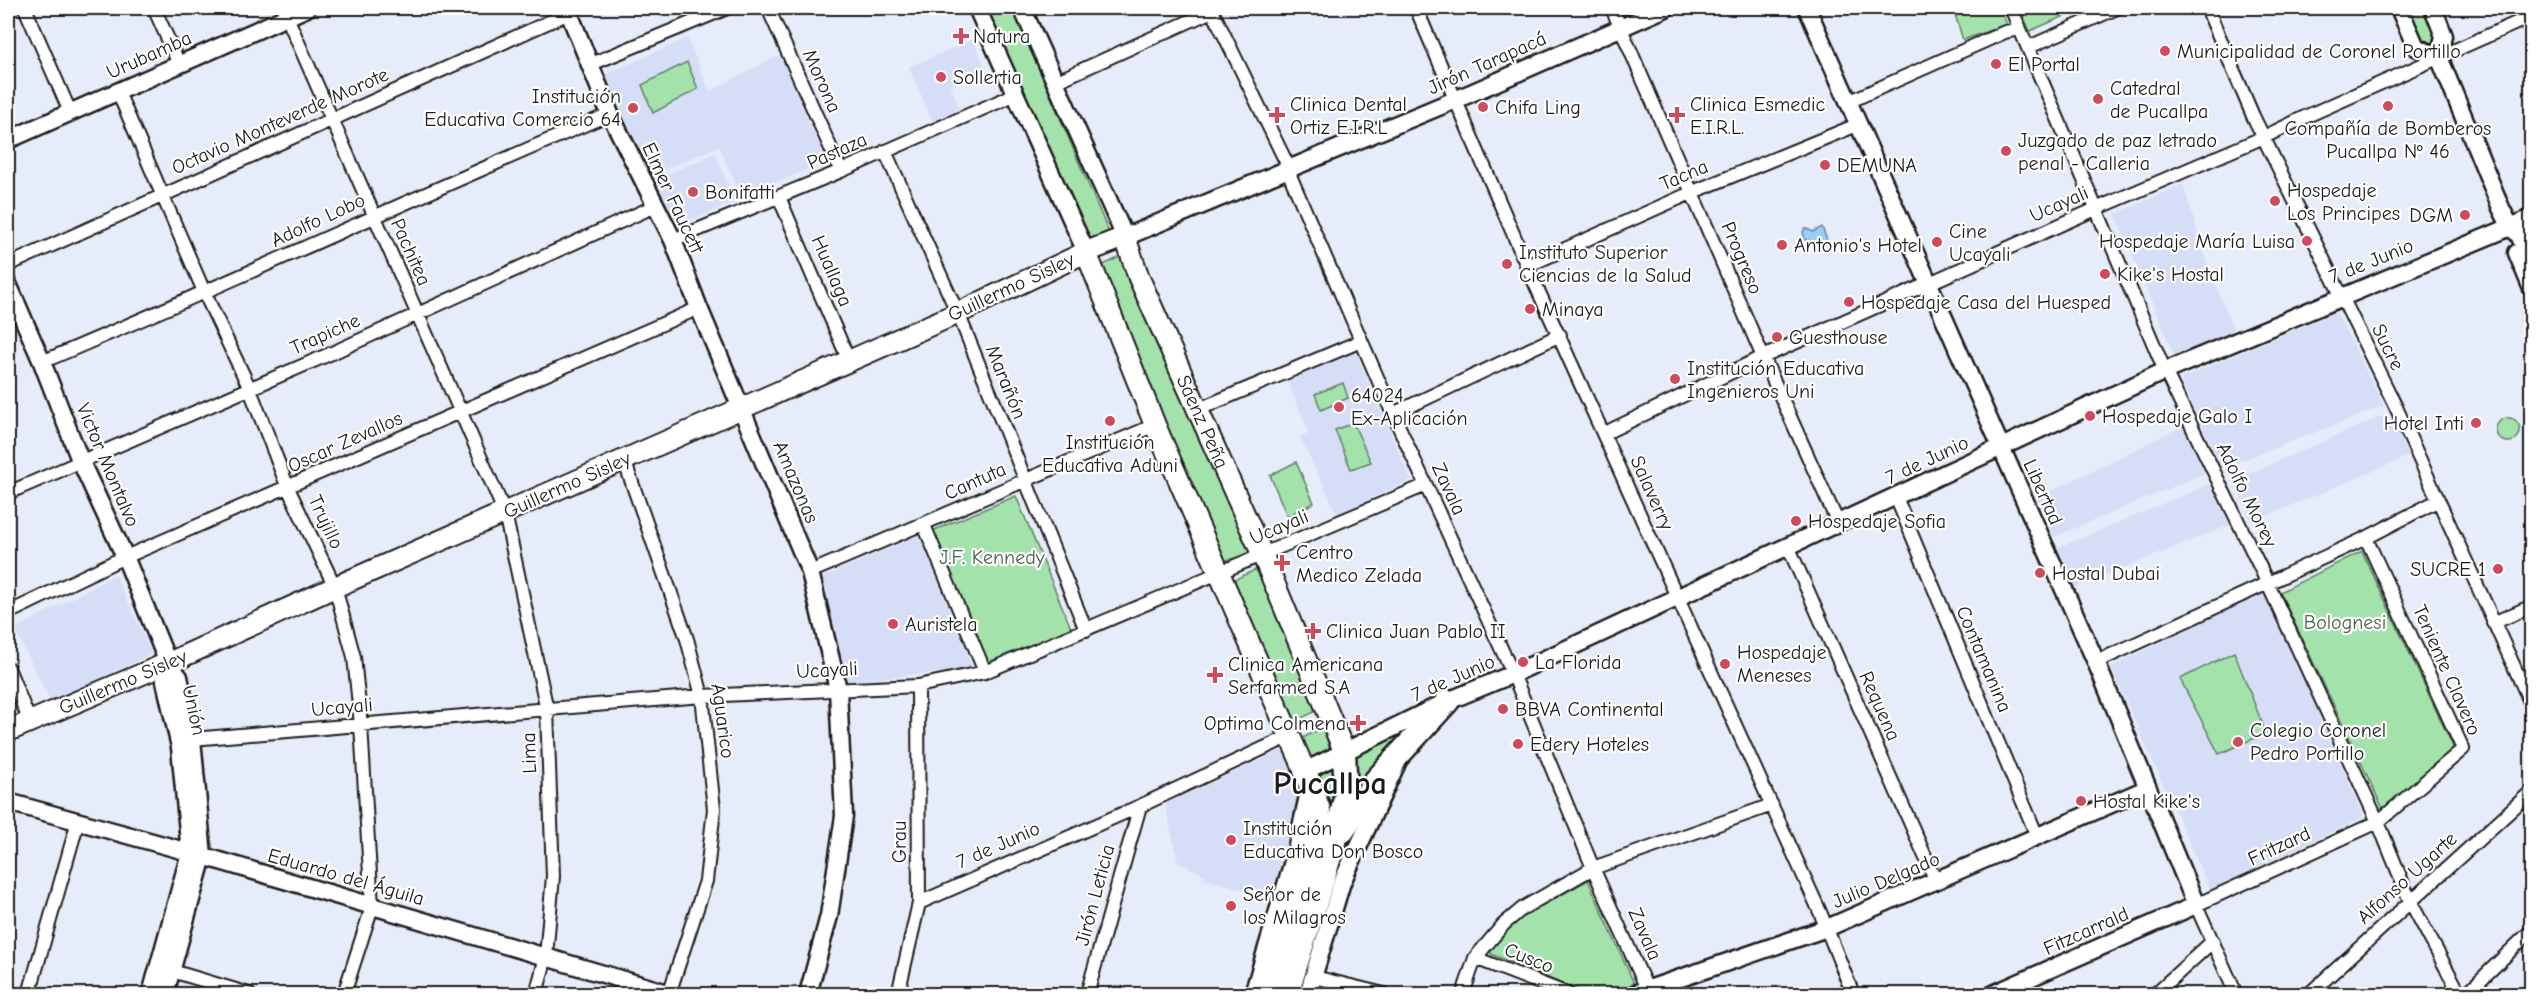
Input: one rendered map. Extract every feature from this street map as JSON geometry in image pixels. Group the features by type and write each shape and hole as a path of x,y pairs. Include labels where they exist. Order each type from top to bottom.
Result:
{"highway":[{"path":"1287,994 1334,844 1375,782 1449,701"},
{"name":"Sáenz Peña","path":"1334,844 1346,794 1344,751"},
{"path":"1270,994 1316,844 1318,810 1307,778"}],"main road":[{"name":"Guillermo Sisley","path":"8,731 168,663 334,587 958,313 1086,252 1125,237"},
{"name":"Sáenz Peña","path":"1125,237 1139,278 1263,556 1344,751"},
{"path":"1086,252 1155,425 1307,778"}],"street":[{"path":"25,8 70,112"},
{"path":"153,8 179,64"},
{"name":"Urubamba","path":"8,140 179,64 285,12 308,8"},
{"path":"590,65 700,13 727,8"},
{"name":"Morona","path":"768,8 841,171"},
{"path":"977,8 1086,252"},
{"name":"Sáenz Peña","path":"1022,8 1125,237"},
{"name":"Salaverry","path":"1416,8 1527,266 1605,432 1676,597 1827,928 1853,994"},
{"name":"Progreso","path":"1612,8 1763,357 1838,523"},
{"name":"Jirón Tarapacá","path":"1125,237 1290,170 1666,8"},
{"name":"Libertad","path":"1807,8 2096,662 2196,905 2236,994"},
{"name":"Adolfo Morey","path":"2011,8 2098,208 2165,371 2378,822 2410,901 2460,994"},
{"path":"2029,47 2117,8"},
{"name":"Sucre","path":"2207,8 2253,116 2395,405 2532,706"},
{"path":"2399,8 2416,47 2439,57"},
{"path":"2433,8 2444,36 2439,57 2510,226 2511,238 2532,288"},
{"path":"1055,82 1211,9"},
{"name":"Zavala","path":"1211,9 1290,170 1291,178 1393,414 1513,674 1641,992"},
{"name":"Elmer Faucett","path":"568,10 610,114 673,240 742,408"},
{"name":"Octavio Monteverde Morote","path":"8,265 568,10"},
{"name":"Pachitea","path":"285,12 505,513"},
{"name":"Ucayali","path":"1605,432 1763,357 2264,137 2532,16"},
{"path":"1848,102 2005,32 2019,28"},
{"name":"Trujillo","path":"118,92 205,294 249,387 288,488 334,587 354,657 361,725 372,906 345,994"},
{"name":"Pastaza","path":"673,240 841,171 1016,94"},
{"name":"Adolfo Lobo","path":"42,362 205,294 374,216 610,114"},
{"name":"Tacna","path":"1527,266 1693,192 1857,124"},
{"name":"Marañón","path":"885,151 958,313 1086,630"},
{"name":"Huallaga","path":"779,197 849,361"},
{"name":"Trapiche","path":"8,493 418,314 655,206"},
{"name":"7 de Junio","path":"1307,778 1344,751 1449,701 1513,674 2165,371 2532,218"},
{"path":"2510,226 2519,235 2532,264"},
{"name":"Victor Montalvo","path":"8,284 42,362 80,460 126,559 168,663"},
{"name":"Oscar Zevallos","path":"8,613 699,308"},
{"path":"1393,414 1560,335"},
{"path":"1199,409 1361,340"},
{"name":"Amazonas","path":"742,408 810,572 838,689 844,816 829,916 808,994"},
{"name":"Cantuta","path":"810,572 1155,425"},
{"name":"Aguarico","path":"624,460 687,639 702,696 714,809 706,881 670,994"},
{"name":"Ucayali","path":"192,740 702,696 918,686 984,672 1219,572 1263,556 1426,485"},
{"name":"Contamanina","path":"1896,497 2037,836"},
{"path":"2096,662 2366,538 2438,501"},
{"name":"Lima","path":"505,513 547,711 553,876 546,957 536,994"},
{"path":"924,525 984,672"},
{"name":"Teniente Clavero","path":"2366,538 2463,749 2378,822"},
{"name":"Requena","path":"1788,546 1936,881"},
{"path":"2493,623 2532,606"},
{"name":"Unión","path":"165,994 172,971 196,854 192,740 179,677 168,663"},
{"name":"Unión","path":"151,994 196,854 180,747 165,681 168,663"},
{"path":"8,668 30,722"},
{"name":"Grau","path":"898,994 919,903 918,686"},
{"name":"7 de Junio","path":"919,903 1140,806 1290,736"},
{"path":"1308,994 1342,882 1403,750"},
{"path":"1252,994 1295,855 1307,778"},
{"name":"Julio Delgado","path":"1641,992 1827,928 2148,788"},
{"name":"Alfonso Ugarte","path":"2308,994 2532,791"},
{"name":"Eduardo del Águila","path":"8,802 196,854 670,994"},
{"path":"1463,994 1475,958 1504,924 1523,908 1593,868 1772,805"},
{"name":"Jirón Leticia","path":"1088,994 1140,806"},
{"path":"28,994 78,821"},
{"name":"Fritzard","path":"2196,905 2378,822"},
{"name":"Fitzcarrald","path":"1993,994 2196,905"},
{"path":"2466,994 2532,930"},
{"path":"2155,994 2213,941"},
{"name":"Cusco","path":"1475,958 1568,994"},
{"path":"172,971 249,994"},
{"path":"1314,977 1384,994"}],"shaded area":[{"path":"687,38 710,91 780,55 826,161 742,198 719,146 649,177 604,75"},
{"name":"Sollertia","path":"973,39 986,69 950,85 960,109 932,121 909,67"},
{"name":"Bonifatti","path":"715,153 736,201 671,230 650,182"},
{"path":"2183,184 2204,254 2234,332 2176,360 2115,214"},
{"path":"2336,312 2384,406 2222,468 2180,379"},
{"name":"64024 Ex-Aplicación","path":"1355,350 1411,480 1337,514 1300,437 1309,432 1288,382"},
{"path":"2387,414 2409,456 2252,522 2234,480"},
{"path":"2183,426 2204,474 2054,537 2037,498"},
{"path":"2210,484 2230,525 2072,589 2057,548"},
{"name":"Auristela","path":"919,535 974,669 847,681 819,579"},
{"path":"115,575 152,653 51,703 15,629"},
{"name":"Colegio Coronel Pedro Portillo","path":"2265,591 2364,817 2210,890 2111,667"},
{"name":"Institución Educativa Don Bosco","path":"1285,749 1299,802 1283,860 1269,896 1204,879 1205,875 1178,862 1165,804"}],"green space":[{"path":"987,8 1013,8 1112,240 1093,249"},
{"path":"1953,8 1999,8 2007,24 1963,40"},
{"path":"2020,8 2083,8 2030,31"},
{"path":"2406,8 2429,8 2441,34 2432,44 2421,43"},
{"path":"687,62 698,89 653,113 642,85"},
{"path":"1122,256 1254,553 1223,561 1099,267"},
{"path":"1343,383 1348,398 1321,410 1315,394"},
{"path":"2503,418 2513,418 2520,425 2520,435 2513,442 2503,442 2496,435 2496,425"},
{"path":"1353,423 1371,462 1351,469 1335,430"},
{"path":"1296,462 1314,503 1287,516 1270,475"},
{"name":"J.F. Kennedy","path":"1016,496 1071,628 987,663 932,531"},
{"name":"Bolognesi","path":"2362,551 2454,749 2383,809 2280,592"},
{"path":"1259,568 1320,709 1292,723 1231,581"},
{"path":"2234,652 2266,733 2219,754 2180,679"},
{"path":"1323,727 1330,750 1308,762 1299,740"},
{"path":"1406,731 1354,801 1349,756"},
{"path":"1340,759 1336,811 1313,773"},
{"path":"1588,880 1635,986 1611,994 1587,994 1491,954 1492,945 1523,916"}],"water":[{"path":"1822,227 1828,243 1818,247 1814,242 1805,240 1803,232 1805,228 1813,232"}],"place":[{"name":"Natura","path":"961,36"},
{"name":"Municipalidad de Coronel Portillo","path":"2165,51"},
{"name":"El Portal","path":"1996,64"},
{"name":"Sollertia","path":"941,77"},
{"name":"Catedral de Pucallpa","path":"2098,99"},
{"name":"Compañía de Bomberos Pucallpa Nº 46","path":"2388,106"},
{"name":"Chifa Ling","path":"1483,107"},
{"name":"Institución Educativa Comercio 64","path":"633,108"},
{"name":"Clinica Dental Ortiz E.I.R.L","path":"1277,115"},
{"name":"Clinica Esmedic E.I.R.L.","path":"1677,115"},
{"name":"Juzgado de paz letrado penal - Calleria","path":"2006,151"},
{"name":"DEMUNA","path":"1825,165"},
{"name":"Bonifatti","path":"693,192"},
{"name":"Hospedaje Los Principes","path":"2275,201"},
{"name":"DGM","path":"2465,215"},
{"name":"Hospedaje María Luisa","path":"2307,241"},
{"name":"Cine Ucayali","path":"1937,242"},
{"name":"Antonio's Hotel","path":"1782,245"},
{"name":"Instituto Superior Ciencias de la Salud","path":"1507,264"},
{"name":"Kike's Hostal","path":"2105,274"},
{"name":"Hospedaje Casa del Huesped","path":"1849,302"},
{"name":"Minaya","path":"1530,309"},
{"name":"Guesthouse","path":"1777,337"},
{"name":"Institución Educativa Ingenieros Uni","path":"1675,379"},
{"name":"64024 Ex-Aplicación","path":"1339,407"},
{"name":"Hospedaje Galo I","path":"2090,416"},
{"name":"Institución Educativa Aduni","path":"1110,421"},
{"name":"Hotel Inti","path":"2476,423"},
{"name":"Hospedaje Sofia","path":"1796,521"},
{"name":"Centro Medico Zelada","path":"1282,563"},
{"name":"SUCRE 1","path":"2498,569"},
{"name":"Hostal Dubai","path":"2040,573"},
{"name":"Auristela","path":"893,624"},
{"name":"Clinica Juan Pablo II","path":"1313,631"},
{"name":"La Florida","path":"1523,662"},
{"name":"Hospedaje Meneses","path":"1725,664"},
{"name":"Clinica Americana Serfarmed S.A","path":"1215,675"},
{"name":"BBVA Continental","path":"1503,709"},
{"name":"Optima Colmena","path":"1358,723"},
{"name":"Colegio Coronel Pedro Portillo","path":"2238,742"},
{"name":"Edery Hoteles","path":"1518,744"},
{"name":"Hostal Kike's","path":"2081,801"},
{"name":"Institución Educativa Don Bosco","path":"1231,840"},
{"name":"Señor de los Milagros","path":"1231,906"}],"district":[{"name":"Pucallpa","path":"1330,783"}]}
